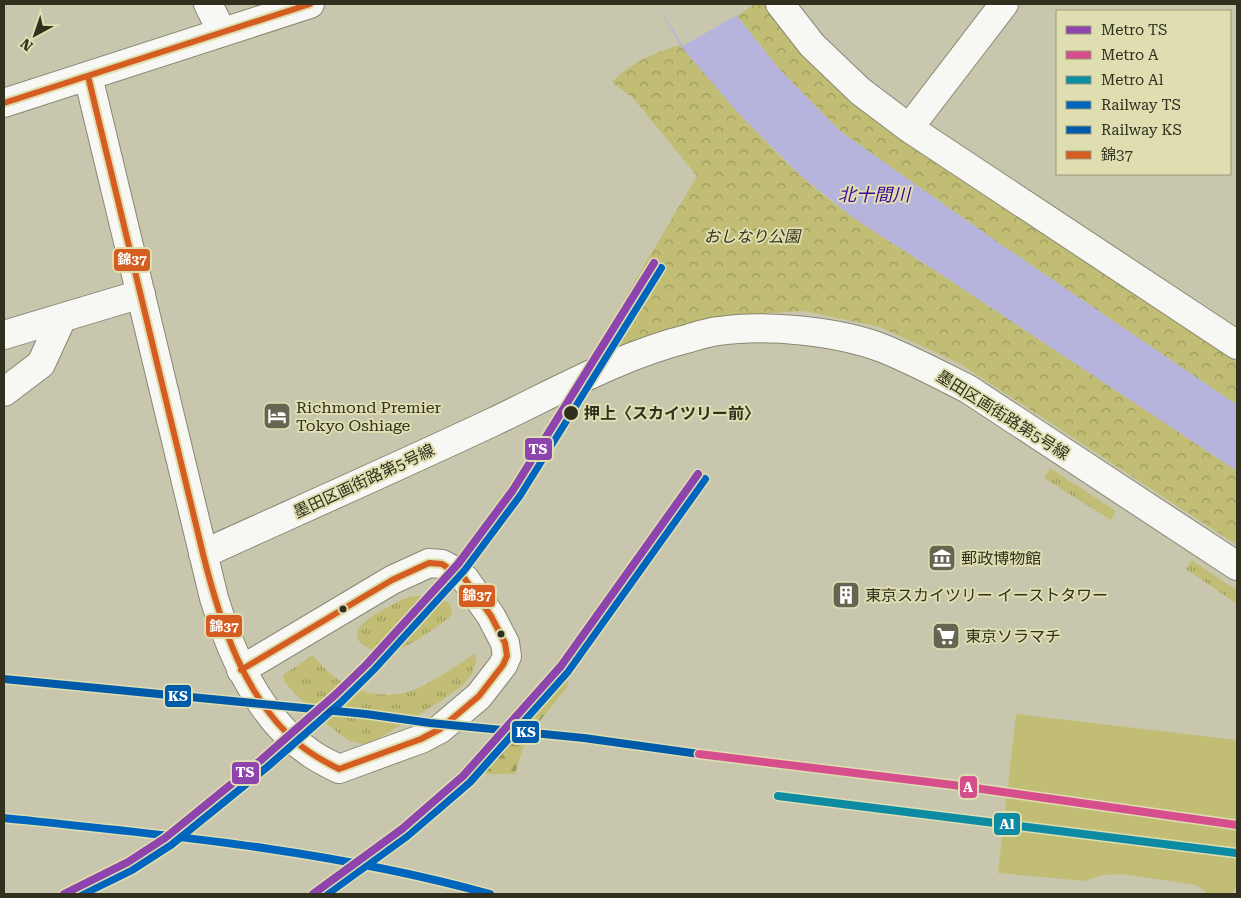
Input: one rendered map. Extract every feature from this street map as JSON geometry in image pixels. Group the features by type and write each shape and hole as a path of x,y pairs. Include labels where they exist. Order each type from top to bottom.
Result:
{"street":[{"path":"208,4 222,32"},
{"path":"4,103 310,4"},
{"path":"780,4 812,46 860,91 909,128 1235,340"},
{"path":"909,128 1004,4"},
{"path":"88,76 203,554 224,630 241,670 257,695 287,733 309,752 339,769 421,739 440,729 479,696 503,665 507,656 505,643 491,616 465,579 455,570 442,564 429,563 392,580 241,670"},
{"path":"4,335 141,294"},
{"path":"4,392 41,364 62,318"},
{"name":"墨田区画街路第5号線","path":"203,554 625,358 674,342 718,331 753,328 790,329 835,336 880,348 925,367 968,389 1237,566"}],"green space":[{"path":"755,4 768,4 901,139 1237,362 1237,405 1000,244 840,131 779,69 737,16"},
{"name":"おしなり公園","path":"680,45 769,145 819,192 878,234 1237,471 1237,545 959,363 880,327 803,311 731,316 696,322 589,359 697,176 634,99 612,82 627,69 643,59"},
{"path":"1050,468 1116,511 1111,520 1044,478"},
{"path":"1192,560 1237,591 1237,604 1186,569"},
{"path":"421,596 434,597 450,603 452,614 424,636 399,649 387,651 371,649 360,642 357,637 358,630 366,621 404,599"},
{"path":"476,653 476,662 472,674 463,685 441,701 374,741 362,744 349,741 316,715 285,683 283,675 313,655 332,675 362,691 384,695 406,693 439,677"},
{"path":"561,658 568,671 568,686 526,738 515,774 480,774"},
{"path":"1016,714 1237,740 1237,885 1232,894 1208,894 1196,885 1122,874 1103,875 1084,881 998,873"}],"water":[{"name":"北十間川","path":"657,4 731,4 737,16 779,69 840,131 1000,244 1237,405 1237,471 855,219 801,176 739,114 680,45"}],"pier":[{"path":"657,4 733,4 739,14 683,46"}],"metro line":[{"name":"TS","path":"64,894 128,862 165,838 261,760 367,664 458,564 513,490 654,263"},
{"name":"TS","path":"313,894 402,829 463,776 561,666 698,474"},
{"name":"A","path":"699,754 953,785 1237,825"},
{"name":"Al","path":"778,796 1236,853"}],"rail line":[{"name":"TS","path":"83,894 132,870 171,845 267,767 341,702 373,670 464,570 520,495 661,268"},
{"name":"TS","path":"327,894 407,836 470,782 568,671 705,479"},
{"name":"KS","path":"4,679 366,714 430,723 584,738 699,754"},
{"name":"TS","path":"4,818 187,838 309,855 370,866 490,894"}],"transit line":[{"name":"錦37","path":"4,103 310,4"},
{"name":"錦37","path":"88,76 203,554 226,632 249,682 280,726 305,749 339,769"},
{"name":"錦37","path":"241,670 392,580 429,563 442,564 465,579 491,616 505,643 507,656 503,665 479,696 440,729 421,739 339,769"}],"place":[{"name":"押上〈スカイツリー前〉","path":"571,413"},
{"name":"Richmond Premier Tokyo Oshiage","path":"277,416"},
{"name":"郵政博物館","path":"942,558"},
{"name":"東京スカイツリー イーストタワー","path":"846,595"},
{"name":"東京ソラマチ","path":"946,636"}]}
